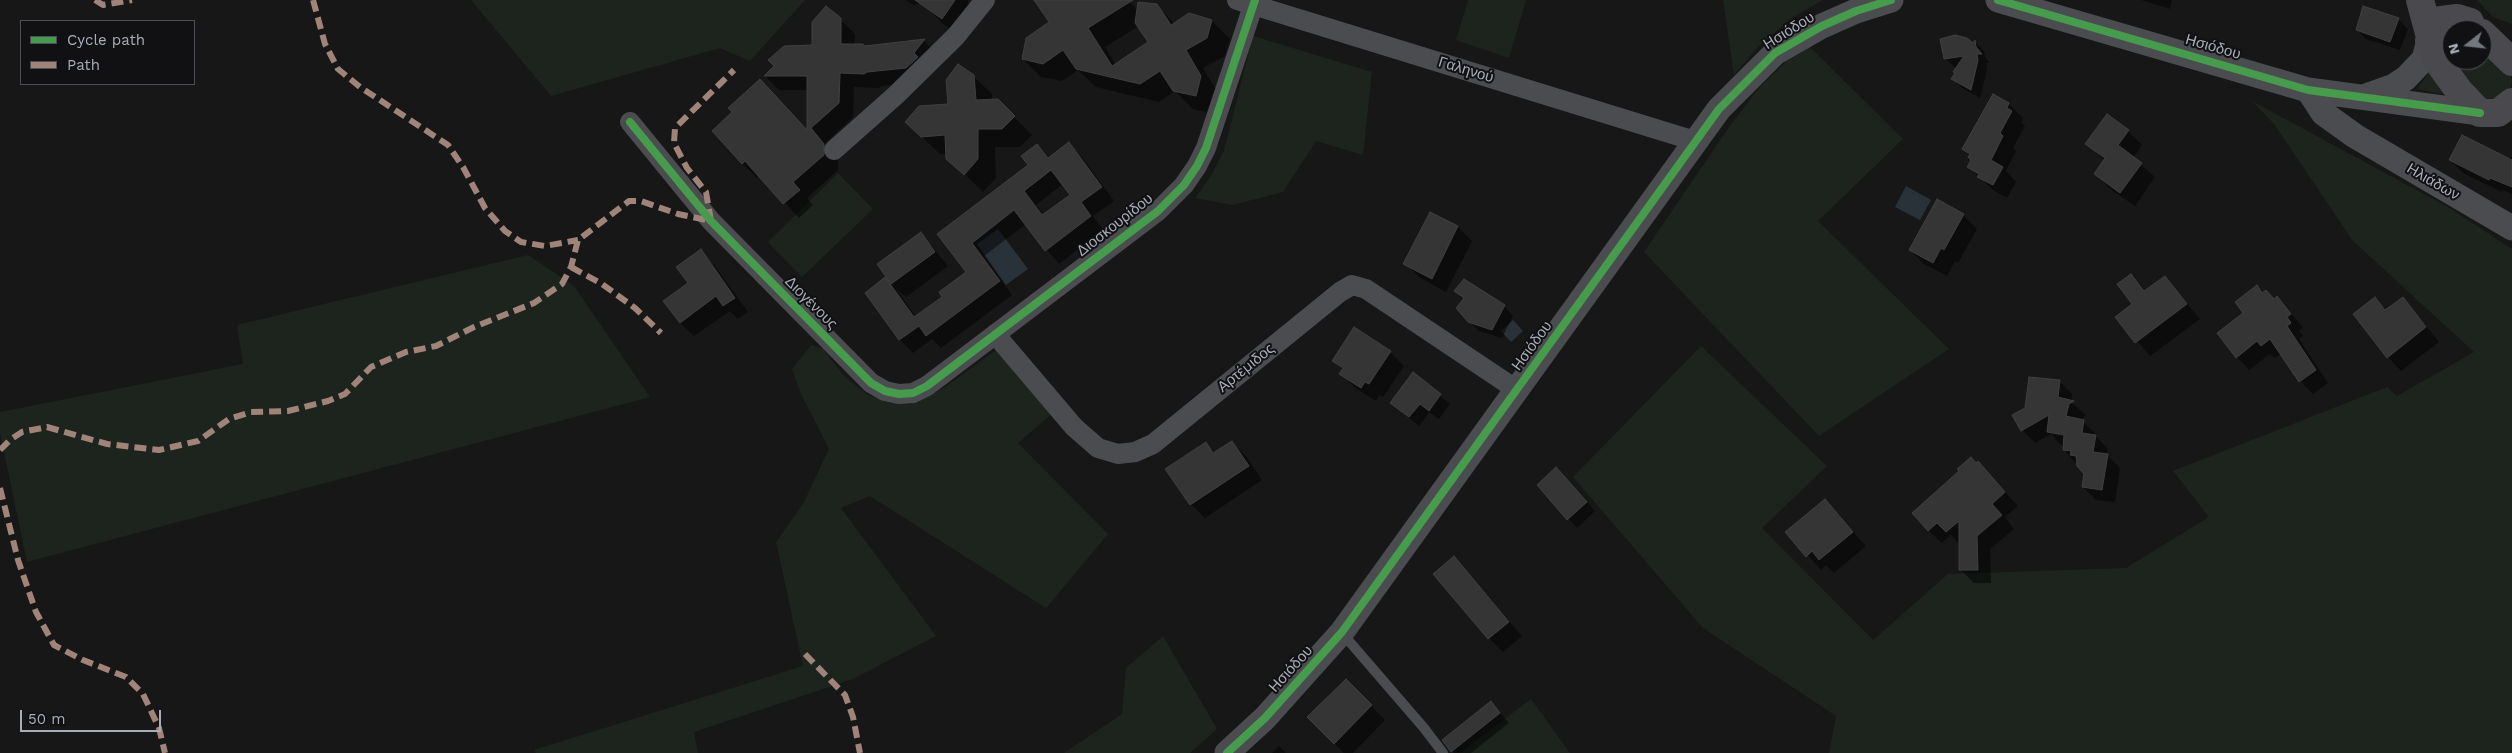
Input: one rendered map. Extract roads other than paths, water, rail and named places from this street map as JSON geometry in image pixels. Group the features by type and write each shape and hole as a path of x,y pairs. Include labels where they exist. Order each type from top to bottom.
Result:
{"main road":[{"path":"2420,0 2429,41 2440,67 2480,114 2512,118"},
{"path":"2445,0 2468,20"},
{"path":"2429,41 2433,29 2441,20 2450,17 2457,20"},
{"path":"2492,43 2512,62"},
{"path":"2480,114 2498,114 2512,102"}],"street":[{"path":"834,150 896,96 956,36 985,0"},
{"name":"Ησιόδου","path":"1227,753 1265,718 1342,632 1694,141 1720,109 1775,53 1822,26 1856,11 1891,0"},
{"name":"Ησιόδου","path":"1998,0 2308,90 2480,114"},
{"name":"Γαληνού","path":"1248,2 1694,141"},
{"name":"Διοσκουρίδου","path":"899,394 912,392 927,386 1158,211 1184,185 1198,166 1206,148 1248,2"},
{"path":"2352,95 2394,86 2406,78 2424,59 2429,41"},
{"name":"Ηλιάδων","path":"2308,90 2323,113 2355,136 2512,228"},
{"name":"Ηλιάδων","path":"2352,95 2337,112 2339,118 2355,136"},
{"name":"Διογένους","path":"630,122 711,222 871,383 885,391 899,394"},
{"name":"Αρτέμιδος","path":"995,334 1074,427 1098,448 1118,454 1135,452 1153,444 1340,292 1352,285 1366,288 1517,390"}],"lane":[{"path":"1342,632 1440,751"}]}
